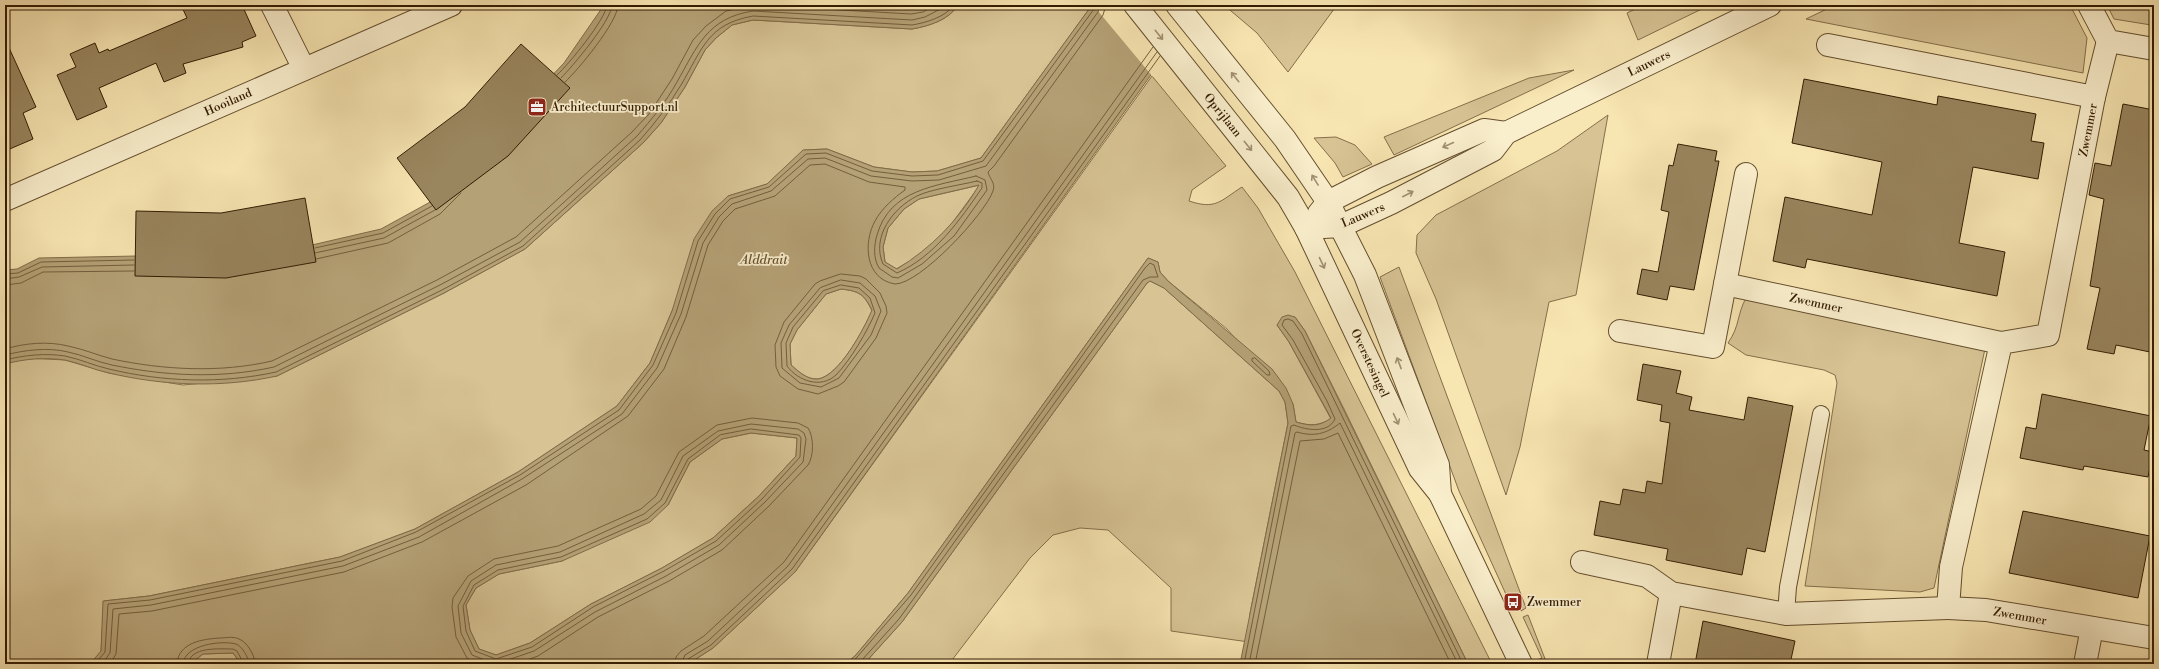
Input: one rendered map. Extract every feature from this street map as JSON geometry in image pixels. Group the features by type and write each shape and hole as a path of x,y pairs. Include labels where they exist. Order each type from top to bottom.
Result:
{"street":[{"path":"272,5 304,69"},
{"name":"Hooiland","path":"5,200 451,5"},
{"name":"Oprijlaan","path":"1135,5 1288,197 1306,228"},
{"path":"1177,5 1285,139 1328,202 1342,226"},
{"name":"Lauwers","path":"1306,228 1342,226 1493,150 1506,133 1770,5"},
{"path":"2089,5 2108,41 2094,97"},
{"path":"2108,41 2154,49"},
{"name":"Zwemmer","path":"1725,284 2001,343 2048,335 2094,97 1828,45"},
{"path":"1306,228 1328,202 1377,177 1484,130 1506,133"},
{"path":"1620,331 1713,347 1746,174"},
{"name":"Overstesingel","path":"1342,226 1365,275 1438,465 1440,494"},
{"name":"Overstesingel","path":"1306,228 1420,469 1440,494 1521,664"},
{"path":"1948,608 1950,567 2001,343"},
{"name":"Zwemmer","path":"1582,562 1647,576 1671,593 1786,614 1948,608 1986,610 2154,638"},
{"path":"1658,664 1671,593"},
{"path":"2085,664 2092,628"}],"lane":[{"path":"1786,614 1788,587 1821,414"}],"shaded area":[{"path":"958,5 1092,5 981,158 937,171 912,172 874,167 827,149 804,150 767,184 728,196 672,311 650,363 617,406 518,472 415,529 340,557 149,596 104,601 101,652 90,664 5,664 5,364 26,358 65,360 109,373 183,385 277,376 444,293 525,249 643,143 661,123 685,87 705,50 716,38 732,25 753,20 912,29 938,22 949,15"},
{"path":"1224,5 1337,5 1288,72 1257,33"},
{"path":"1643,5 1710,5 1638,40 1627,13"},
{"path":"1835,5 2070,5 2087,38 2083,73 1806,19"},
{"path":"2107,5 2154,5 2154,20 2151,25 2114,19"},
{"path":"1574,70 1394,155 1384,137 1529,78"},
{"path":"1152,76 1226,166 1192,190 1189,201 1206,205 1217,203 1242,187 1258,208 1295,272 1492,664 1468,664 1345,411 1305,331 1295,317 1277,325 1289,342 1331,419 1318,424 1310,425 1296,422 1293,404 1227,329 1168,281 1160,272 1158,262 1148,258 908,593 855,656 845,664 688,664 713,648 795,572"},
{"path":"1608,115 1576,295 1549,302 1520,447 1506,495 1436,299 1416,253 1417,235 1436,215 1557,151"},
{"path":"1336,137 1355,145 1372,164 1343,177 1335,163 1314,138"},
{"path":"980,185 947,230 917,257 896,269 885,262 883,247 888,228 904,209 919,199"},
{"path":"1399,267 1526,608 1521,611 1515,598 1509,601 1459,491 1380,277"},
{"path":"1150,281 1164,288 1279,391 1285,402 1288,423 1250,613 1249,642 1171,631 1171,588 1108,530 1080,528 1053,535 1030,558 949,664 864,664 902,622 1147,283"},
{"path":"841,289 860,294 872,311 850,351 834,370 826,376 818,379 810,378 803,375 791,365 790,344 797,330 826,294"},
{"path":"1746,298 1986,344 1934,588 1920,592 1805,586 1837,383 1835,375 1824,370 1746,355 1728,343 1737,326 1741,309"},
{"path":"751,433 797,438 796,456 759,496 713,538 662,568 591,604 530,643 496,655 479,649 470,630 466,605 476,588 499,574 562,561 668,505 690,462 722,439"},
{"path":"1528,615 1547,664 1539,664 1537,660 1542,658 1523,617"},
{"path":"233,653 241,664 190,664 203,654"}],"water":[{"path":"604,5 958,5 949,15 938,22 912,29 753,20 732,25 716,38 705,50 685,87 661,123 643,143 525,249 444,293 277,376 256,380 214,384 193,384 151,381 103,372 71,361 57,359 35,359 5,364 5,270 17,269 39,258 136,256 312,245 381,229 432,201 564,63"},
{"name":"Alddrait","path":"1092,5 1201,5 795,572 713,648 688,664 241,664 233,653 203,654 190,664 90,664 101,651 103,601 149,596 340,557 415,529 518,472 617,406 650,363 672,311 694,239 712,211 728,196 767,184 803,150 827,149 874,167 912,172 937,171 981,158","holes":["979,185 963,210 943,232 921,252 897,269 885,262 883,247 888,228 904,209 919,199","841,289 857,292 866,300 872,310 857,339 842,361 826,376 814,379 803,375 791,365 790,344 797,330 826,294","751,433 797,438 796,456 759,496 713,538 662,568 591,604 530,643 496,655 479,649 470,630 466,605 476,588 499,574 562,561 650,522 668,505 690,462 722,439"]},
{"path":"1148,258 1158,262 1160,272 1168,281 1272,369 1286,388 1293,404 1296,422 1314,425 1327,421 1331,418 1289,342 1277,325 1282,317 1288,315 1295,317 1305,331 1468,664 1240,664 1288,423 1285,402 1279,391 1164,288 1150,281 1147,283 902,622 864,664 845,664 855,656 908,593"}],"pier":[{"path":"1093,5 1203,5 1153,77"}],"building":[{"path":"181,5 242,5 256,36 242,42 243,47 183,64 186,73 164,82 156,63 99,88 107,107 77,120 57,75 76,67 70,54 95,43 99,53 108,49 109,51 187,18"},
{"path":"5,39 36,107 23,113 33,139 5,151"},
{"path":"521,44 570,88 508,156 436,210 397,158 465,107"},
{"path":"1804,79 1937,105 1938,96 2036,114 2031,141 2044,143 2038,179 1973,167 1959,243 2005,252 1997,296 1807,259 1805,268 1773,261 1785,197 1872,215 1882,162 1792,143"},
{"path":"2123,104 2154,110 2154,331 2150,352 2116,345 2114,354 2087,349 2100,288 2090,286 2104,199 2089,195 2095,163 2111,166"},
{"path":"1678,144 1717,151 1715,161 1719,161 1694,290 1670,286 1667,300 1637,294 1642,269 1658,272 1669,212 1661,210 1669,165 1673,166"},
{"path":"305,198 316,262 226,278 135,276 136,211 221,213"},
{"path":"1643,364 1681,371 1676,393 1692,397 1689,410 1744,420 1748,397 1793,406 1765,552 1747,548 1742,575 1666,560 1668,549 1594,535 1600,501 1620,505 1623,489 1645,493 1647,481 1662,484 1670,423 1660,421 1662,405 1637,400"},
{"path":"2042,394 2151,416 2144,450 2153,452 2148,477 2084,466 2083,470 2020,458 2026,427 2036,429"},
{"path":"2023,511 2150,536 2138,598 2009,573"},
{"path":"1703,621 1795,641 1790,664 1695,664"}],"place":[{"name":"ArchitectuurSupport.nl","path":"537,107"},
{"name":"Zwemmer","path":"1513,602"}]}
